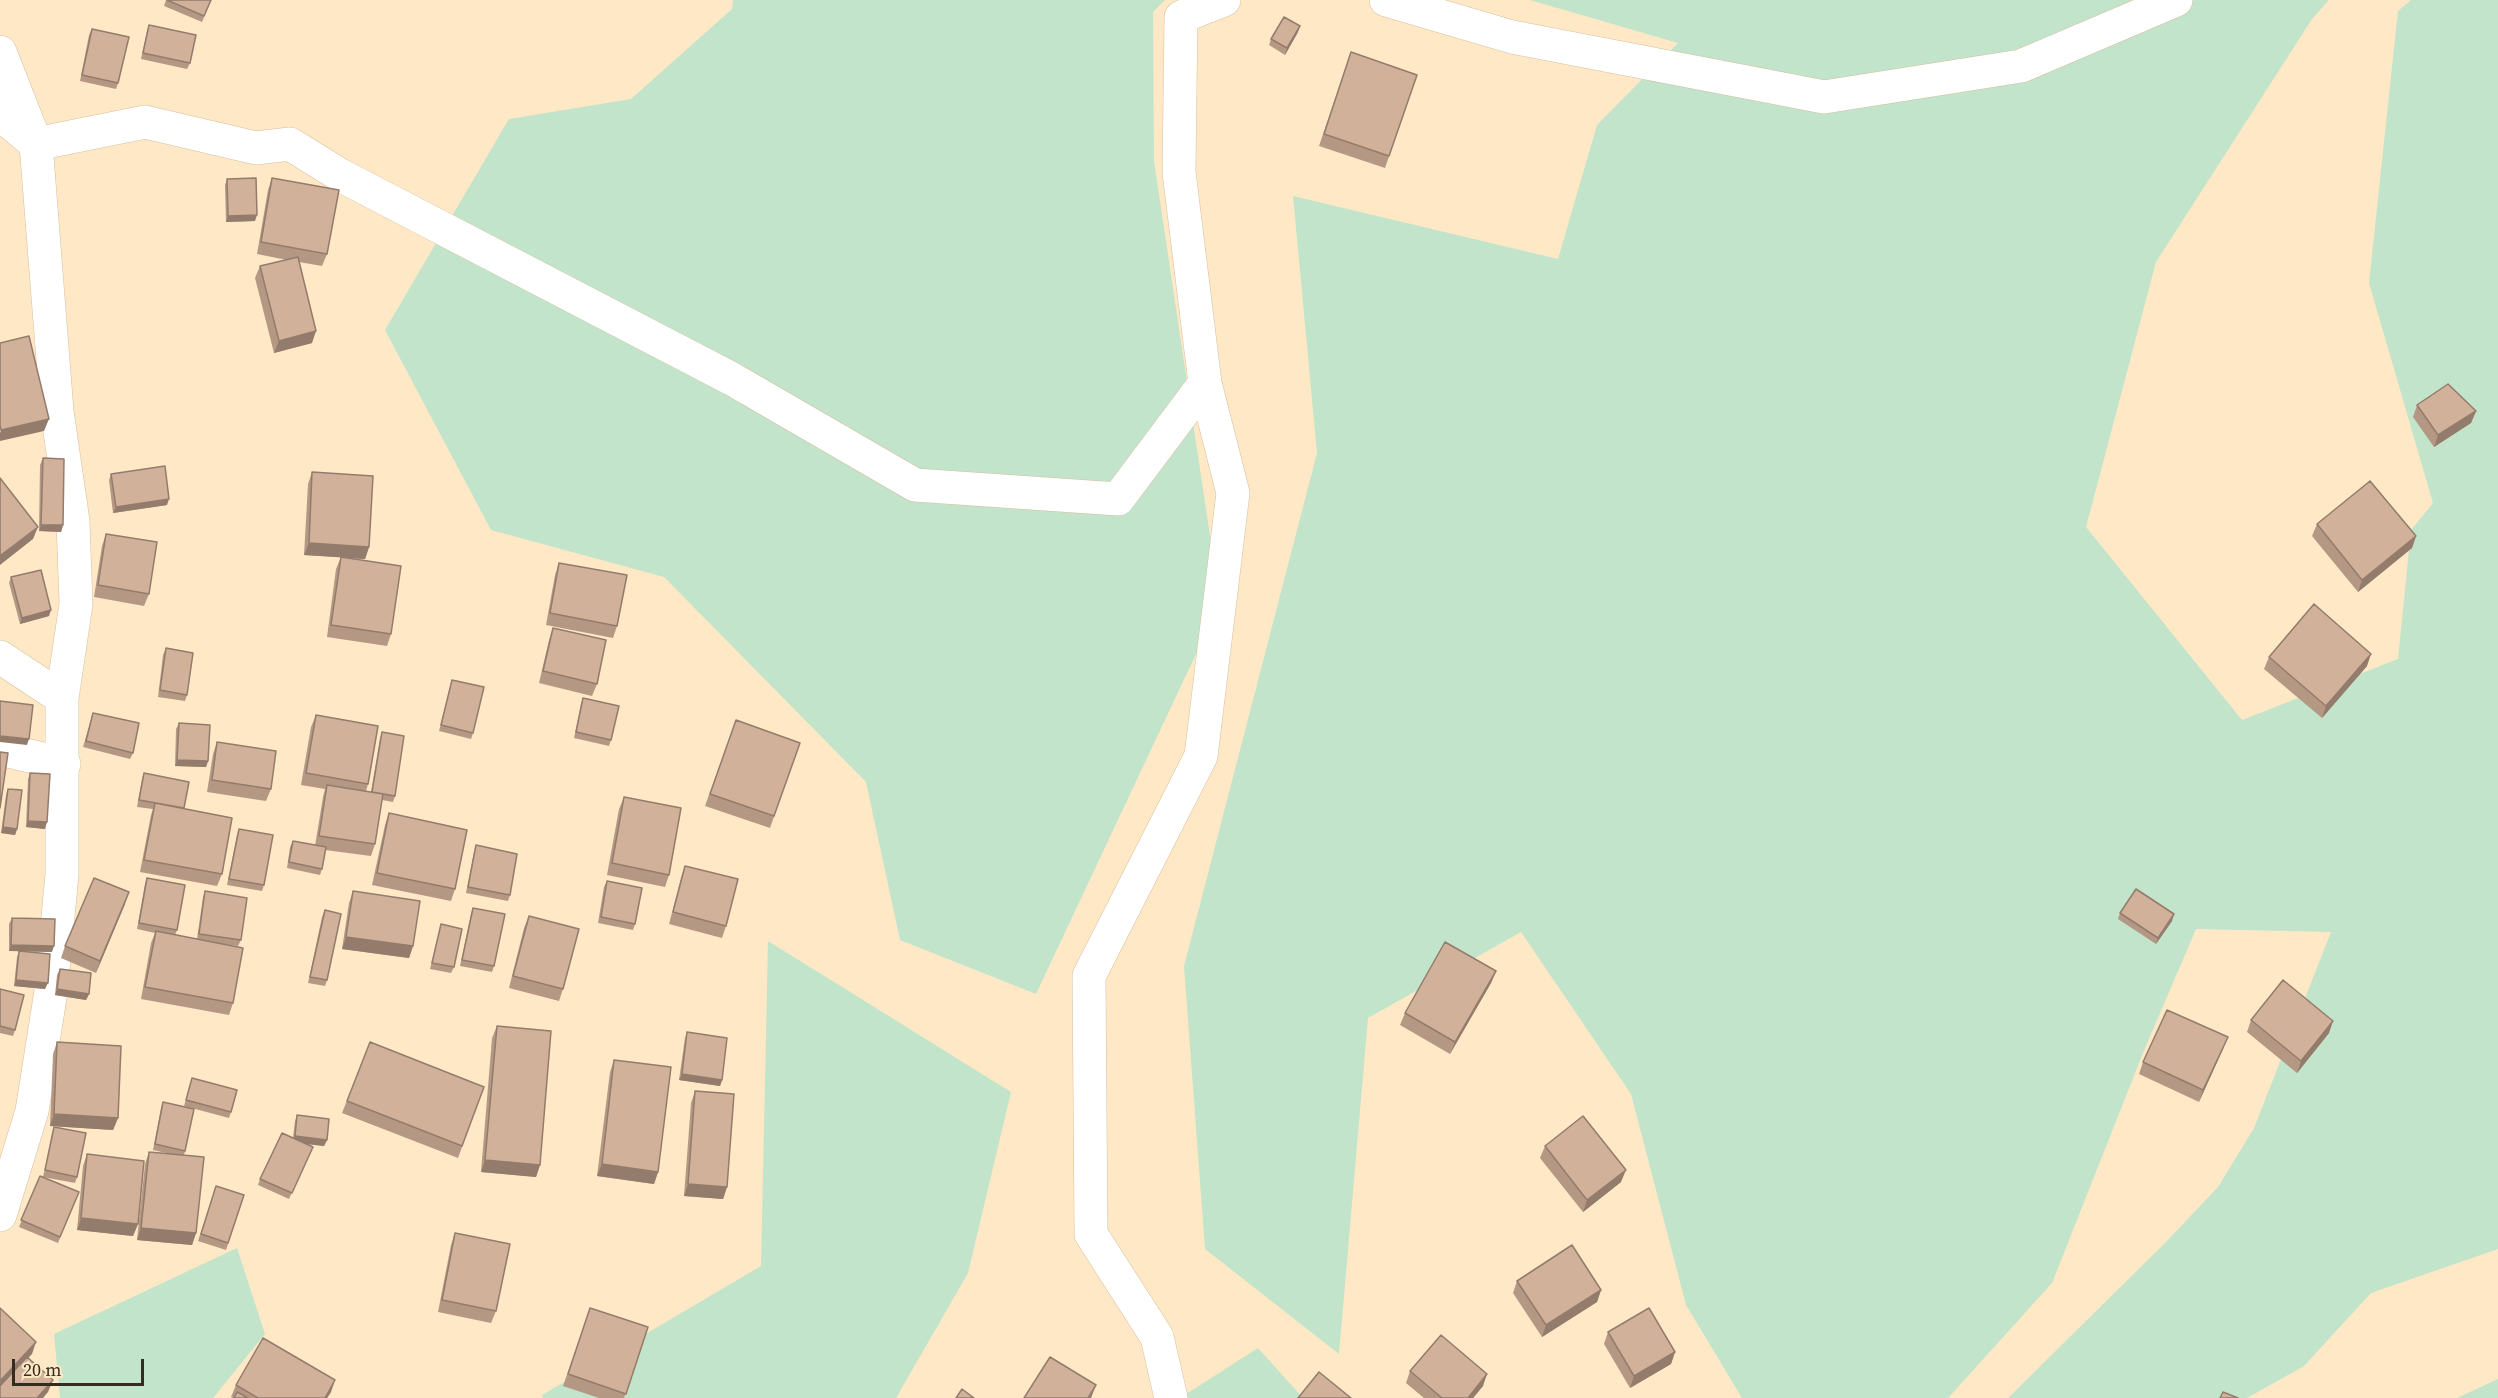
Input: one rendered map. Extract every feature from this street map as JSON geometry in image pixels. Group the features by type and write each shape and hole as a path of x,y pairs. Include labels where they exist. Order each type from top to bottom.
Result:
{"street":[{"path":"1171,1398 1157,1337 1091,1234 1089,976 1201,756 1233,494 1205,383 1179,172 1182,17 1224,0"},
{"path":"1386,0 1512,37 1824,97 2021,66 2176,0"},
{"path":"0,52 36,144 57,411 73,521 76,604 62,698 64,764 62,874 51,991 32,1111 0,1215"},
{"path":"0,114 36,144"},
{"path":"36,144 145,122 256,148 290,144 340,175 732,379 915,485 1118,499 1205,383"},
{"path":"0,657 62,698"},
{"path":"0,749 64,764"}],"green space":[{"path":"733,0 1165,0 1153,12 1154,161 1220,603 1036,994 900,940 866,782 664,577 491,530 385,330 509,119 631,99 732,9"},
{"path":"1530,0 2329,0 2312,19 2156,262 2086,527 2242,720 2398,659 2411,530 2433,503 2369,283 2398,11 2411,0 2498,0 2498,1249 2371,1293 2304,1366 2247,1398 2008,1398 2165,1243 2218,1187 2254,1128 2331,932 2196,929 2145,1048 2052,1283 1948,1398 1742,1398 1686,1305 1631,1094 1521,932 1368,1018 1339,1354 1205,1249 1184,966 1317,453 1293,196 1558,259 1597,125 1678,43"},
{"path":"768,941 1011,1092 968,1273 896,1398 543,1398 542,1395 761,1266"},
{"path":"237,1248 265,1334 213,1398 60,1398 54,1334"},
{"path":"1258,1348 1303,1398 1180,1398"},
{"path":"2498,1379 2498,1398 2457,1398"}],"building":[{"path":"167,0 211,0 204,16"},
{"path":"1284,17 1300,26 1287,48 1271,39"},
{"path":"149,25 196,35 190,63 143,53"},
{"path":"92,29 129,37 118,83 82,75"},
{"path":"1351,52 1417,75 1389,156 1324,134"},
{"path":"256,178 257,215 228,216 227,179"},
{"path":"272,178 339,190 327,254 261,242"},
{"path":"298,257 316,331 279,341 260,266"},
{"path":"29,336 49,419 1,430 0,343"},
{"path":"2448,384 2476,411 2438,435 2417,405"},
{"path":"43,458 64,459 63,525 41,525"},
{"path":"165,466 169,499 116,507 111,474"},
{"path":"312,472 373,476 369,547 309,543"},
{"path":"0,478 38,527 0,556"},
{"path":"2370,481 2416,536 2362,580 2317,524"},
{"path":"106,534 157,542 149,594 98,585"},
{"path":"341,557 401,566 391,634 331,625"},
{"path":"559,563 627,575 617,626 550,613"},
{"path":"41,570 51,610 22,618 11,577"},
{"path":"2314,604 2371,654 2326,706 2269,657"},
{"path":"553,628 606,640 597,684 543,671"},
{"path":"166,648 193,653 187,695 160,690"},
{"path":"452,680 484,687 473,733 441,725"},
{"path":"583,698 619,706 611,740 576,732"},
{"path":"0,701 33,705 29,739 0,736"},
{"path":"93,713 139,723 133,753 86,741"},
{"path":"316,715 378,726 368,784 306,773"},
{"path":"736,720 800,743 774,816 710,794"},
{"path":"179,723 210,725 208,761 177,760"},
{"path":"382,732 404,736 395,796 372,792"},
{"path":"217,742 276,751 271,789 212,780"},
{"path":"0,752 8,753 0,808"},
{"path":"30,773 50,774 47,822 28,821"},
{"path":"144,773 189,782 184,808 139,800"},
{"path":"327,785 383,794 375,844 319,836"},
{"path":"8,789 22,790 17,829 3,827"},
{"path":"624,797 681,808 669,875 612,863"},
{"path":"155,803 232,818 222,874 144,860"},
{"path":"389,813 467,830 455,889 377,873"},
{"path":"239,829 273,835 264,885 229,879"},
{"path":"293,841 326,847 322,869 289,862"},
{"path":"476,845 517,854 510,895 468,887"},
{"path":"685,866 738,879 726,926 673,912"},
{"path":"94,878 129,892 100,961 65,946"},
{"path":"147,878 185,885 177,930 139,923"},
{"path":"607,881 642,888 635,924 601,917"},
{"path":"2136,889 2174,914 2158,938 2120,913"},
{"path":"205,891 247,898 241,940 199,934"},
{"path":"353,891 420,901 413,946 346,937"},
{"path":"473,908 505,914 494,966 462,960"},
{"path":"325,910 341,914 327,980 310,977"},
{"path":"529,916 579,929 563,989 513,976"},
{"path":"12,918 55,919 54,946 11,945"},
{"path":"441,924 462,929 454,967 432,963"},
{"path":"156,931 243,948 233,1003 145,987"},
{"path":"1445,942 1496,971 1455,1042 1405,1013"},
{"path":"19,951 50,954 48,983 16,980"},
{"path":"60,969 91,973 89,994 57,989"},
{"path":"2283,980 2333,1021 2301,1061 2251,1020"},
{"path":"0,989 24,995 15,1030 0,1026"},
{"path":"2167,1010 2228,1037 2203,1090 2143,1062"},
{"path":"497,1026 551,1031 540,1165 485,1160"},
{"path":"687,1032 727,1038 722,1080 682,1074"},
{"path":"57,1042 121,1046 118,1118 54,1114"},
{"path":"370,1042 484,1087 462,1146 347,1101"},
{"path":"614,1060 671,1067 658,1172 602,1164"},
{"path":"192,1078 237,1090 231,1112 186,1100"},
{"path":"695,1091 734,1094 727,1187 688,1184"},
{"path":"163,1102 194,1109 185,1151 155,1144"},
{"path":"297,1115 329,1119 327,1140 295,1136"},
{"path":"1583,1116 1626,1170 1587,1200 1545,1146"},
{"path":"54,1127 86,1133 77,1177 45,1170"},
{"path":"282,1133 313,1147 292,1193 260,1179"},
{"path":"149,1152 204,1157 196,1233 141,1228"},
{"path":"87,1154 144,1161 138,1224 81,1218"},
{"path":"40,1176 79,1192 60,1237 21,1220"},
{"path":"216,1186 244,1195 228,1243 201,1234"},
{"path":"455,1233 510,1244 496,1311 442,1300"},
{"path":"1572,1245 1601,1290 1546,1325 1517,1281"},
{"path":"0,1308 36,1342 0,1381"},
{"path":"590,1308 648,1327 626,1394 568,1374"},
{"path":"1649,1308 1675,1352 1634,1376 1608,1332"},
{"path":"1441,1335 1487,1374 1468,1398 1442,1398 1410,1371"},
{"path":"263,1338 335,1380 325,1398 258,1398 236,1385"},
{"path":"27,1357 53,1380 37,1398 0,1398 0,1386"},
{"path":"1050,1357 1096,1385 1088,1398 1024,1398"},
{"path":"1319,1372 1351,1398 1298,1398"},
{"path":"962,1389 974,1398 956,1398"},
{"path":"237,1392 248,1398 234,1398"},
{"path":"2223,1392 2238,1398 2220,1398"}]}
